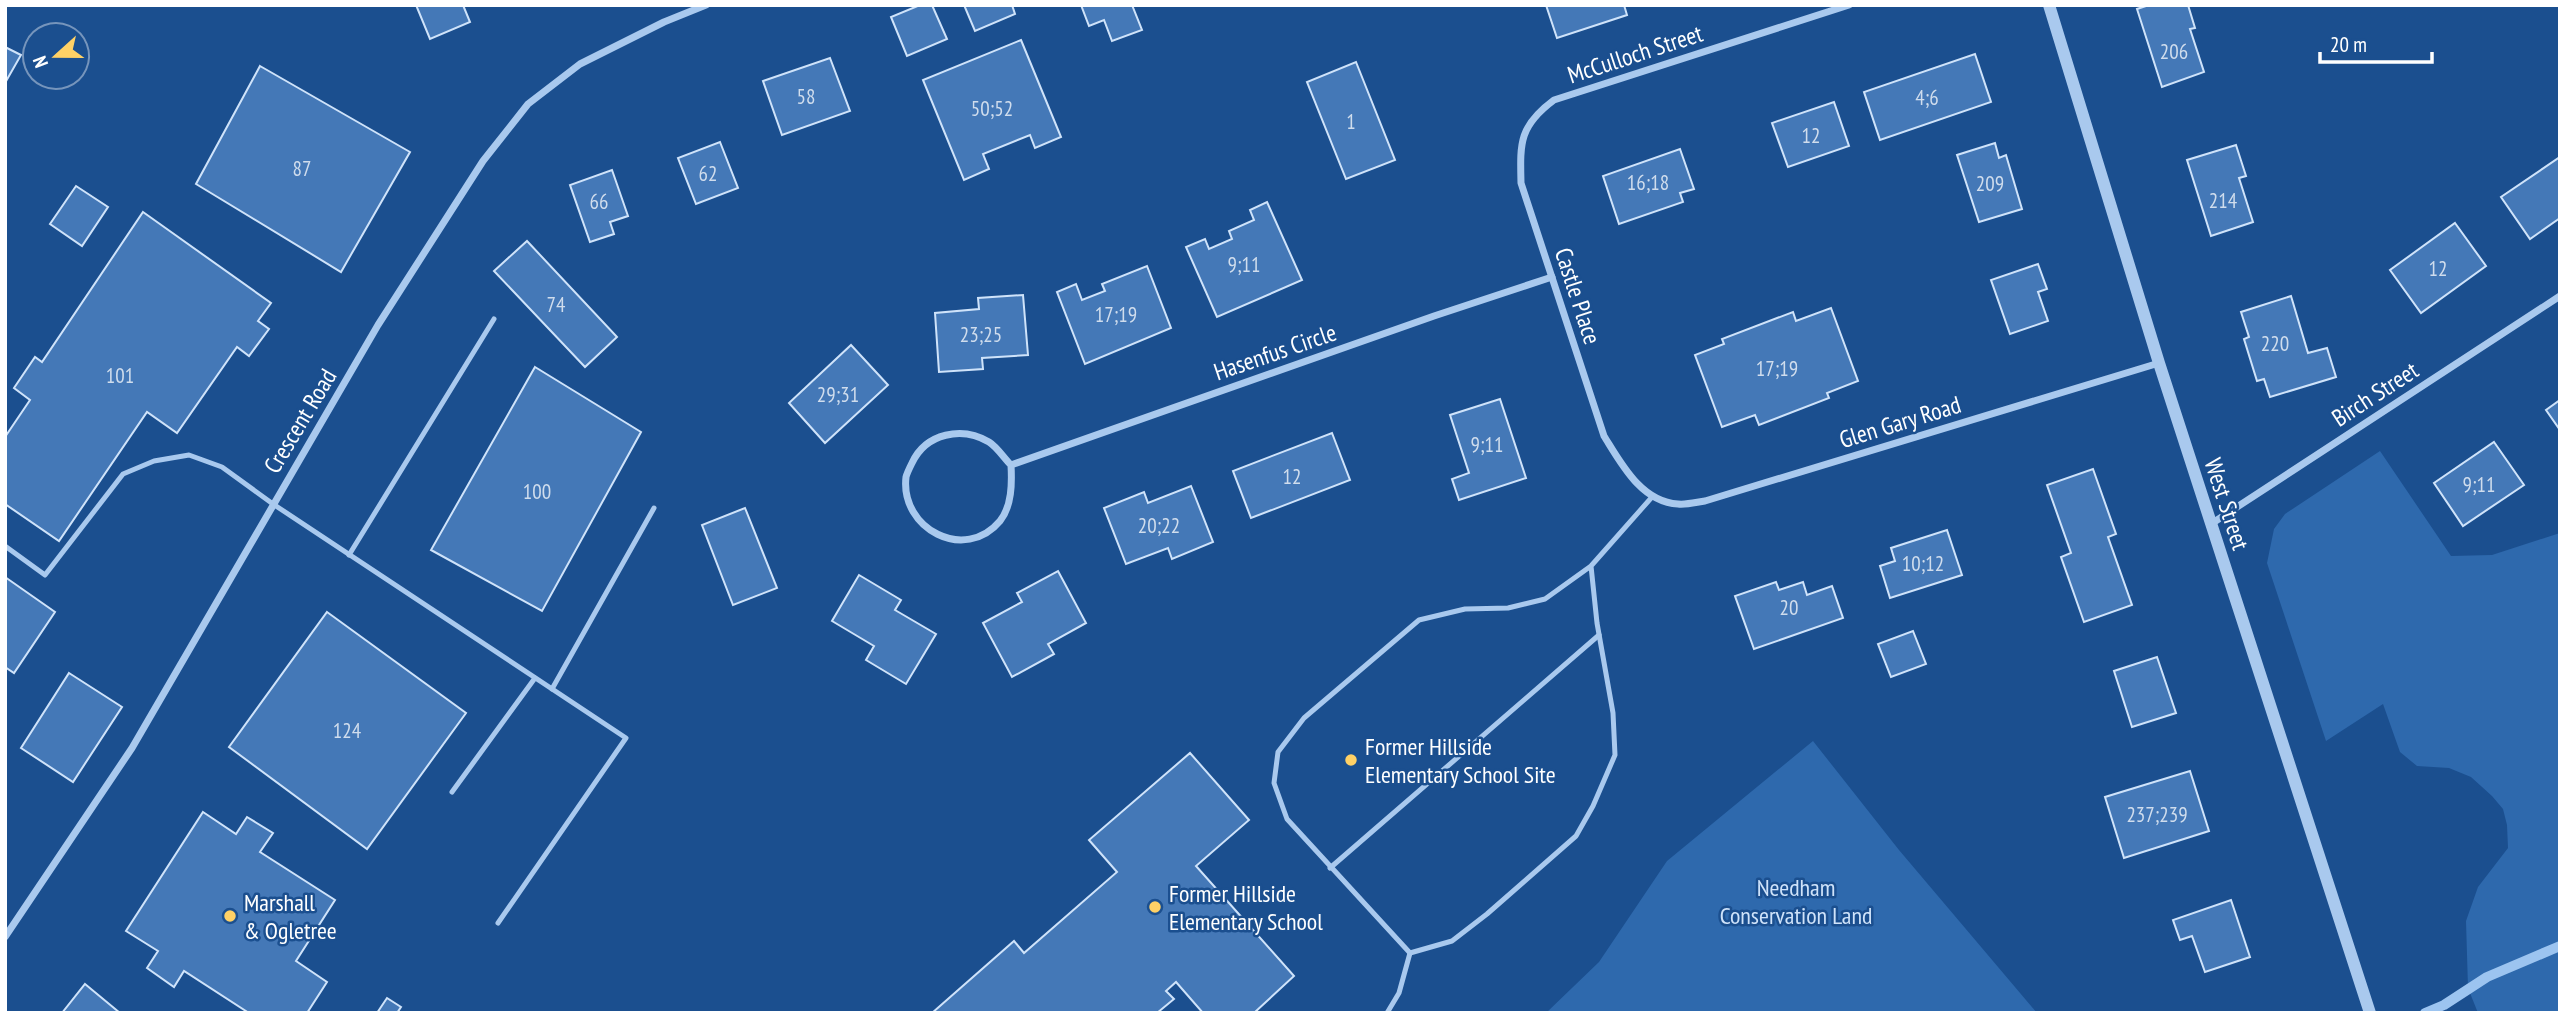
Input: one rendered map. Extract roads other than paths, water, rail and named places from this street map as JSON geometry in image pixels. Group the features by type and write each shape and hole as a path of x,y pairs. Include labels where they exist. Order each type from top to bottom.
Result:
{"street":[{"name":"Crescent Road","path":"5,937 132,748 378,325 483,161 528,104 580,64 664,22 706,5"},
{"name":"McCulloch Street","path":"1554,100 1849,5"},
{"name":"West Street","path":"2049,5 2159,363 2370,1013"},
{"name":"Castle Place","path":"1554,100 1536,114 1525,132 1521,154 1521,183 1604,436 1625,470 1652,497"},
{"name":"Hasenfus Circle","path":"1011,465 1552,277"},
{"name":"Birch Street","path":"2211,524 2560,296"},
{"name":"Glen Gary Road","path":"1652,497 1677,504 1705,501 2159,363"},
{"path":"968,433 991,443 1011,465 1012,490 1001,521 980,536 951,540 929,532 909,506 906,476 917,452 938,436 968,433"}],"lane":[{"path":"349,555 494,319"},
{"path":"5,546 46,575 123,474 153,461 189,455 222,467 349,555 626,738 498,923"},
{"path":"1410,953 1287,819 1274,783 1278,752 1304,718 1419,620 1465,609 1508,608 1545,599 1591,566 1652,497"},
{"path":"552,689 653,508"},
{"path":"1410,953 1452,941 1488,914 1576,836 1593,806 1615,755 1612,713 1591,566"},
{"path":"1330,868 1599,635"},
{"path":"452,793 535,678"},
{"path":"1387,1013 1399,993 1410,953"}],"waterway":[{"path":"2425,1013 2444,1005 2487,977 2560,946"}],"place":[{"name":"Former Hillside Elementary School Site","path":"1351,760"},
{"name":"Former Hillside Elementary School","path":"1155,907"},
{"name":"Marshall & Ogletree","path":"230,916"}],"park label":[{"name":"Needham Conservation Land","path":"1796,901"}]}
